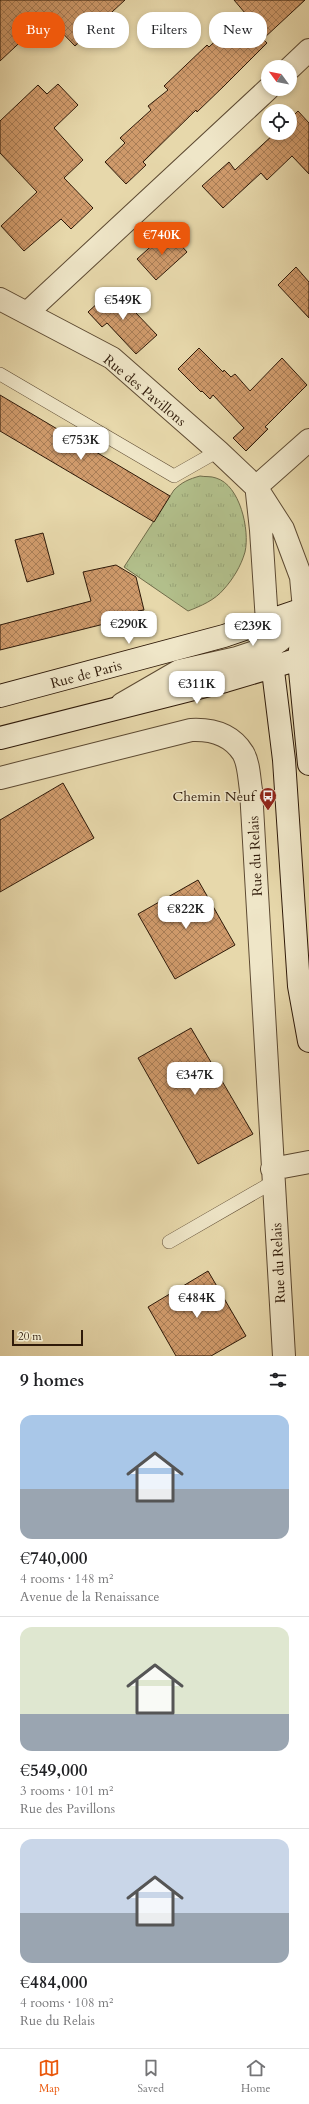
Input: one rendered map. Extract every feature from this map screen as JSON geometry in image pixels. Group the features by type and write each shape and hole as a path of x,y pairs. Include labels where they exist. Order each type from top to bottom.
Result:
{"street":[{"path":"297,61 309,50"},
{"path":"27,313 261,96"},
{"name":"Rue des Pavillons","path":"0,299 112,358 256,487 283,529 301,577 306,608 304,658 309,758"},
{"path":"309,440 256,487 264,560 267,622 284,760 309,1041"},
{"path":"272,657 306,608"},
{"name":"Rue de Paris","path":"0,696 104,669 267,622 306,608"},
{"path":"0,738 113,709 272,657 306,634"},
{"path":"272,657 304,658"},
{"name":"Rue du Relais","path":"0,778 190,730 214,730 229,738 243,753 251,790 282,1355"},
{"path":"273,1175 309,1162"}],"lane":[{"path":"0,374 174,476 218,452"},
{"path":"169,1242 273,1175"}],"green space":[{"path":"200,476 216,478 224,482 231,489 241,509 246,532 246,543 245,552 241,562 227,585 220,593 203,605 188,611 124,567 174,490 186,481"}],"building":[{"path":"0,0 125,0 112,12 73,12 73,44 65,36 65,12 12,12 12,48 14,48 0,61"},
{"path":"234,0 305,0 267,35 267,12 244,12"},
{"path":"207,45 209,48 262,48 197,112 196,110 143,162 146,165 126,184 105,162 125,143 120,138 151,110 148,106 168,90 164,86"},
{"path":"58,84 78,105 54,128 83,160 64,178 93,208 71,229 61,219 24,251 1,226 37,192 0,153 0,121 38,85 47,94"},
{"path":"298,111 309,123 309,174 292,156 267,180 261,173 223,208 202,186 229,162 235,170 267,140 297,140"},
{"path":"168,231 187,252 156,280 137,259"},
{"path":"296,267 309,282 309,318 278,285"},
{"path":"113,289 157,335 136,354 107,323 102,327 88,312"},
{"path":"199,348 223,372 224,370 231,377 235,374 250,391 282,358 307,385 265,427 268,429 246,451 233,438 244,428 213,395 210,399 178,369"},
{"path":"0,395 170,496 154,522 0,431"},
{"path":"43,533 54,574 27,582 15,540"},
{"path":"116,565 136,577 144,610 138,611 141,621 106,630 104,624 0,650 0,625 91,601 83,572"},
{"path":"63,783 94,838 0,892 0,820"},
{"path":"198,880 235,945 175,979 138,914"},
{"path":"191,1028 253,1134 198,1164 138,1058"},
{"path":"208,1271 246,1336 211,1356 176,1356 148,1307"}],"place":[{"name":"Chemin Neuf","path":"268,811"}]}
